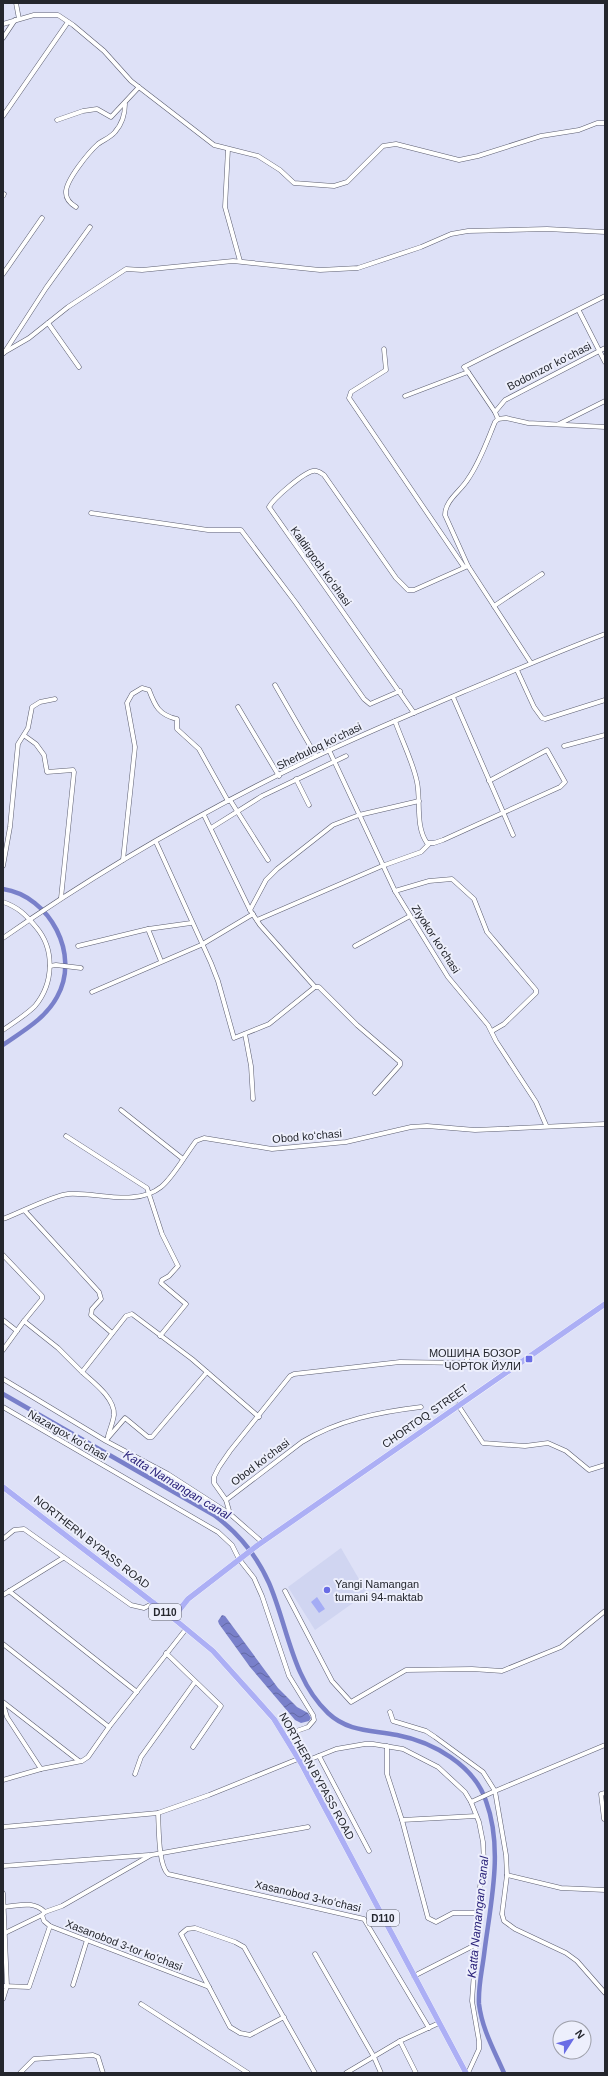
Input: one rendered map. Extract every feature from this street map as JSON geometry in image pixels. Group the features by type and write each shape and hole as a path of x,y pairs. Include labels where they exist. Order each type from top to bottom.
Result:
{"main road":[{"name":"CHORTOQ STREET","path":"173,1618 188,1599 260,1544 605,1304"},
{"name":"NORTHERN BYPASS ROAD","path":"3,1486 154,1603 213,1651 238,1676 266,1708 285,1735 467,2073"}],"street":[{"path":"3,38 17,20 16,3"},
{"path":"3,24 34,14 58,15 104,51 139,87 214,145 258,156 294,183 334,186 347,182 383,146 396,144 459,160 478,156 541,136 579,130 597,123 605,123"},
{"path":"3,116 68,22"},
{"path":"57,120 83,111 97,109 112,117 139,87"},
{"path":"76,207 70,203 66,195 67,186 81,164 98,144 116,132 125,114 125,104"},
{"path":"228,149 225,207 240,261"},
{"path":"3,274 42,218"},
{"path":"3,353 37,300 90,227"},
{"path":"3,353 29,338 74,303 126,269 142,270 240,261 320,270 358,268 421,247 451,234 468,231 539,229 605,232"},
{"path":"498,419 495,412 464,367 579,311 605,296"},
{"path":"579,311 605,362"},
{"path":"48,323 79,367"},
{"name":"Bodomzor koʻchasi","path":"495,412 509,397 605,348"},
{"path":"384,349 386,370 351,392 349,398 494,606 531,663"},
{"path":"405,396 468,372"},
{"path":"558,424 605,401"},
{"path":"466,567 445,515 445,510 448,503 472,473 495,422 498,419 506,418 528,423 605,427"},
{"name":"Kaldirgoch koʻchasi","path":"414,713 400,691 270,509 271,504 303,476 312,471 318,471 324,475 405,588 414,590 466,567"},
{"path":"91,513 208,530 241,530 296,603 364,699 370,704 400,691"},
{"path":"494,606 542,574"},
{"name":"Sherbuloq koʻchasi","path":"3,938 60,898 123,860 229,801 316,756 531,663 604,636"},
{"path":"517,670 534,706 542,718 546,719 605,700"},
{"path":"275,685 316,756"},
{"path":"123,860 135,747 127,703 132,694 142,688 149,690 154,705 160,712 166,716 177,719 177,729 199,749 229,801 238,812 268,860"},
{"path":"453,697 513,835"},
{"path":"3,866 10,827 18,744 25,736 32,707 40,702 55,699"},
{"path":"238,707 278,776"},
{"path":"394,721 416,777 424,838 429,844"},
{"path":"564,746 605,735"},
{"path":"25,736 36,744 44,755 48,772 73,770 74,772 60,898"},
{"name":"Ziyokor koʻchasi","path":"329,750 382,866 410,916 448,977 476,1008 492,1031 496,1041 536,1102 546,1125"},
{"path":"257,920 382,866 421,852 429,844 443,840 503,813 560,787 566,782 547,750 489,781"},
{"path":"211,828 262,796 346,756"},
{"path":"296,779 309,805"},
{"path":"92,992 201,945 252,912 266,880 277,869 333,825 359,815 418,801"},
{"path":"204,815 257,920 315,986 319,987 357,1025 400,1062 389,1079 375,1093"},
{"path":"156,842 218,981 234,1038 273,1022 315,986"},
{"path":"395,890 429,881 452,879 474,899 488,932 536,990 536,993 504,1024 492,1031"},
{"path":"3,902 16,906 46,942 50,966 42,994 35,1006 3,1030"},
{"path":"355,946 410,916"},
{"path":"78,946 148,929 191,923"},
{"path":"148,929 161,961"},
{"path":"50,966 56,964 79,967"},
{"path":"245,1034 251,1066 252,1099"},
{"path":"121,1110 183,1159"},
{"name":"Obod koʻchasi","path":"3,1219 25,1211 55,1197 68,1194 128,1198 150,1193 161,1188 196,1141 204,1138 272,1149 346,1142 411,1127 427,1126 475,1130 546,1125 605,1124"},
{"path":"66,1136 140,1182 150,1193 162,1234 178,1266 176,1270 162,1280 162,1282 186,1304 160,1336"},
{"path":"25,1211 100,1294 101,1299 92,1309 90,1315 112,1334"},
{"path":"3,1255 42,1296 42,1299 3,1350"},
{"path":"82,1372 126,1316 132,1314 207,1372 259,1417"},
{"path":"3,1320 17,1331"},
{"path":"24,1321 58,1348 107,1396 114,1413 106,1440"},
{"name":"Obod koʻchasi","path":"230,1514 226,1500 214,1483 214,1477 230,1451 259,1417 288,1378 294,1374 399,1362 466,1363 469,1353"},
{"path":"106,1440 125,1418 148,1437 152,1437 207,1372"},
{"path":"3,1379 106,1440 168,1474 230,1514 260,1544"},
{"path":"458,1405 482,1443 525,1446 548,1443 566,1451 583,1467 589,1470 605,1465"},
{"name":"Obod koʻchasi","path":"226,1500 302,1442 315,1434 357,1419 421,1407"},
{"name":"Nazargox koʻchasi","path":"3,1408 218,1532 232,1545 254,1578 262,1596 289,1676 313,1715 314,1720 308,1727 285,1735"},
{"path":"3,1539 14,1530 24,1529 46,1543 63,1558 131,1605 144,1608 154,1603"},
{"path":"3,1595 63,1558"},
{"path":"9,1591 137,1692"},
{"path":"285,1591 332,1681 351,1702 406,1670 472,1669 502,1671 561,1647 605,1611"},
{"path":"3,1780 41,1769 79,1761 88,1757 108,1727 186,1629"},
{"path":"3,1644 108,1727"},
{"path":"166,1653 221,1706 193,1746"},
{"path":"135,1774 141,1757 195,1682"},
{"path":"3,1703 79,1761"},
{"path":"3,1703 7,1717 41,1769"},
{"path":"390,1712 393,1721 426,1731 483,1772 493,1792 502,1825 507,1875 502,1914 504,1921 515,1929 566,1953 577,1960 605,1993"},
{"path":"3,1827 158,1813 299,1761 319,1756 336,1749 365,1744 402,1749 438,1767 465,1792 472,1801 483,1842 484,1863 475,1945 472,2001 479,2049 467,2073"},
{"path":"472,1801 605,1745"},
{"path":"387,1746 388,1774 402,1820 426,1915 430,1921 436,1922 454,1914 479,1913"},
{"path":"319,1756 369,1851"},
{"path":"604,1819 601,1794 605,1793"},
{"path":"158,1813 161,1854"},
{"path":"402,1820 476,1816"},
{"path":"3,1866 161,1854 202,1844 308,1827"},
{"name":"Xasanobod 3-koʻchasi","path":"161,1854 164,1870 168,1874 364,1919 429,2028"},
{"path":"5,1933 62,1906 151,1855"},
{"path":"507,1875 561,1888 605,1890"},
{"path":"3,1893 5,1933 5,1986 3,1999"},
{"path":"4,1907 36,1904 43,1914"},
{"name":"Xasanobod 3-tor koʻchasi","path":"43,1914 44,1921 50,1926 209,1987"},
{"path":"5,1986 29,1987 50,1926"},
{"path":"284,2017 250,2035 240,2033 230,2027 181,1936 182,1933 191,1928 235,1942 244,1947 284,2017 315,2073"},
{"path":"73,1985 87,1940"},
{"path":"414,1976 475,1945"},
{"path":"315,1954 374,2057 381,2073"},
{"path":"141,2004 248,2073"},
{"path":"346,2073 400,2041 440,2023"},
{"path":"400,2041 416,2073"},
{"path":"20,2073 34,2059 93,2055 98,2057 103,2073"}],"shaded area":[{"name":"Yangi Namangan tumani 94-maktab","path":"341,1548 367,1593 315,1630 288,1587"},
{"path":"317,1597 325,1609 319,1613 311,1602"}],"water":[{"path":"222,1615 225,1616 278,1688 297,1707 308,1713 311,1718 309,1721 301,1723 295,1720 250,1667 219,1624 218,1621"}],"waterway":[{"name":"Katta Namangan canal","path":"3,889 20,894 35,903 47,915 57,930 63,946 65,963 63,981 57,997 52,1005 33,1024 3,1045"},
{"name":"Katta Namangan canal","path":"3,1394 214,1515 231,1529 246,1545 259,1563 276,1600 292,1652 306,1685 328,1713 344,1724 352,1727 411,1738 438,1749 462,1766 472,1776 486,1801 491,1820 495,1858 492,1897 480,1985 479,2004 483,2022 492,2048 504,2073"}],"place":[{"name":"МОШИНА БОЗОР ЧОРТОК ЙУЛИ","path":"529,1359"},
{"name":"Yangi Namangan tumani 94-maktab","path":"327,1590"}]}
